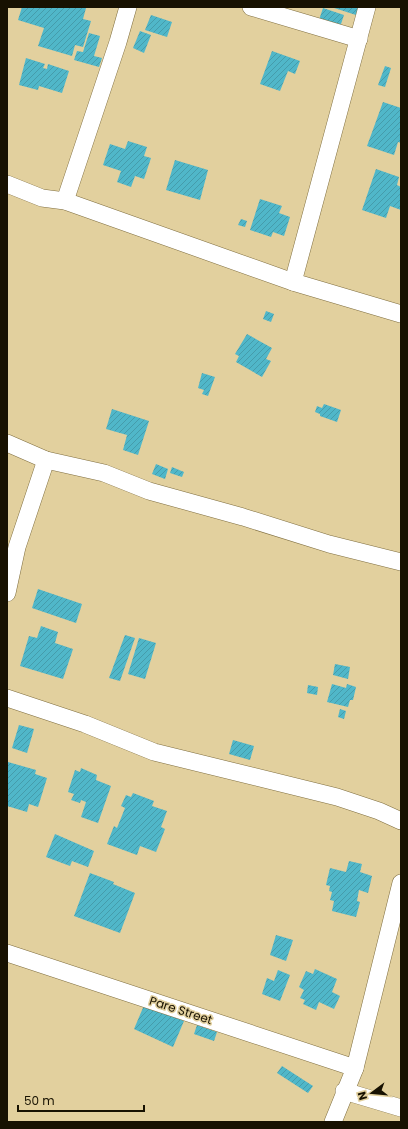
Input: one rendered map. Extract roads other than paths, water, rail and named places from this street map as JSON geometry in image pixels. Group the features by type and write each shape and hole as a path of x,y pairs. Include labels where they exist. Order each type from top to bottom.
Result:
{"street":[{"path":"65,201 118,42 128,7"},
{"path":"251,7 359,39"},
{"path":"293,282 368,7"},
{"path":"7,184 42,198 65,201 293,282 401,314"},
{"path":"7,443 46,460 104,473 149,490 329,544 401,562"},
{"path":"7,593 17,547 46,460"},
{"path":"7,698 84,724 154,752 337,797 401,820"},
{"path":"333,1122 344,1091 355,1068 401,883"},
{"name":"Pare Street","path":"7,953 355,1068"},
{"path":"344,1091 401,1108"}]}
